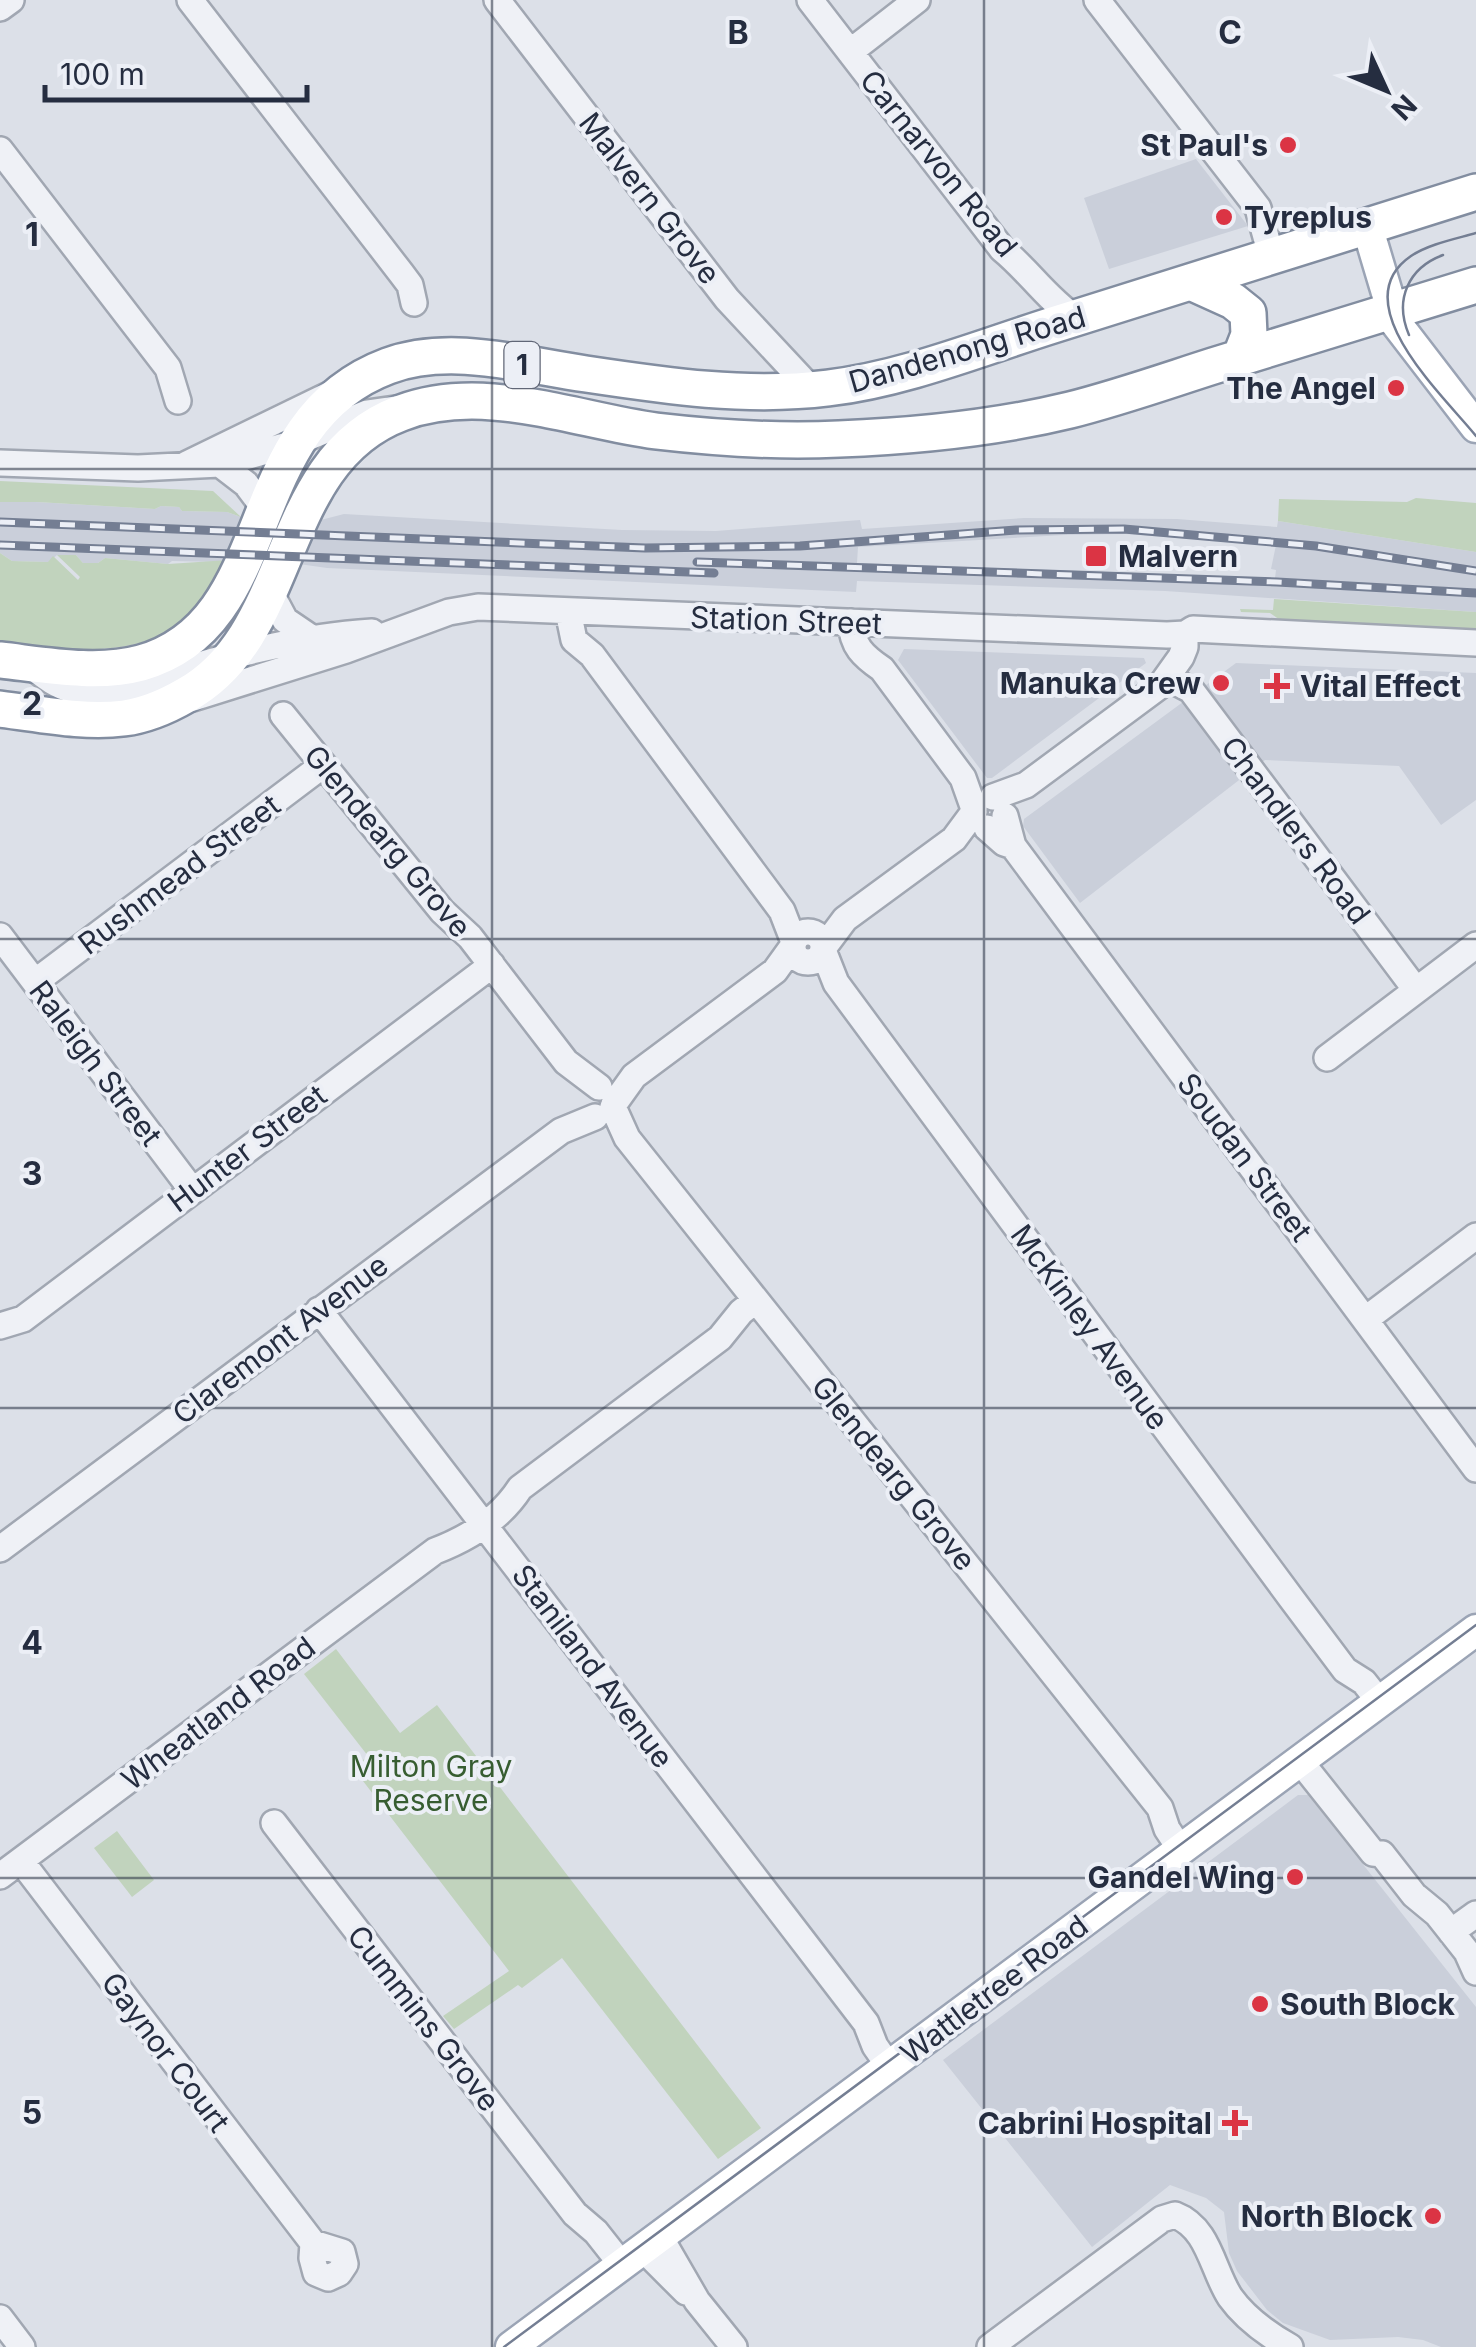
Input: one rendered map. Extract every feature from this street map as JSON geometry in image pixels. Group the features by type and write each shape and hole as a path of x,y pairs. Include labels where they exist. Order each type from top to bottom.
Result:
{"highway":[{"name":"Dandenong Road","path":"13,662 126,666 150,660 182,644 206,624 226,597 294,443 318,411 356,381 398,363 454,356 692,388 812,390 874,380 1476,192"},
{"path":"1191,282 1234,301 1248,313 1250,328 1240,358"},
{"name":"Dandenong Road","path":"0,709 98,720 129,718 160,708 208,682 236,654 253,628 309,499 332,464 375,426 429,404 459,400 494,403 656,430 738,438 817,440 898,434 1068,410 1476,285"},
{"path":"874,380 898,434"}],"main road":[{"path":"1367,226 1390,312 1412,347 1476,427"},
{"name":"Wattletree Road","path":"511,2347 1476,1630"}],"street":[{"path":"0,8 11,0"},
{"path":"190,0 410,285 414,303"},
{"name":"Malvern Grove","path":"497,0 727,298 812,390"},
{"name":"Carnarvon Road","path":"810,0 1002,248 1042,292 1075,318"},
{"path":"850,52 918,0"},
{"path":"1097,0 1258,208 1272,256"},
{"path":"0,150 168,368 178,401"},
{"path":"187,464 356,381"},
{"path":"0,462 138,468 220,464 294,443 367,413 429,404"},
{"path":"220,464 243,481 264,508"},
{"path":"269,590 285,620 313,639"},
{"name":"Station Street","path":"160,708 346,650 391,630 478,607 1176,635 1295,649 1465,649"},
{"path":"579,612 592,654 809,946"},
{"path":"862,623 872,638 882,670 989,813"},
{"name":"Station Street","path":"13,662 66,688 112,690 150,684 236,654 313,639 391,630"},
{"path":"599,1103 775,971 786,970 832,921 844,920 1171,672 1185,647 1176,635"},
{"name":"Chandlers Road","path":"1171,672 1191,690 1416,990"},
{"name":"Glendearg Grove","path":"283,715 442,911 470,937 1160,1808 1168,1829 1188,1844"},
{"name":"Rushmead Street","path":"35,982 323,765"},
{"name":"Soudan Street","path":"989,813 1476,1469"},
{"name":"Raleigh Street","path":"0,936 192,1190"},
{"path":"1327,1058 1476,945"},
{"name":"McKinley Avenue","path":"809,946 1344,1670 1352,1692 1372,1707"},
{"name":"Hunter Street","path":"0,1326 24,1319 492,965"},
{"name":"Claremont Avenue","path":"0,1548 599,1103"},
{"path":"1366,1319 1476,1236"},
{"name":"Wheatland Road","path":"10,1868 479,1518 499,1514 520,1488 720,1338 752,1325 761,1306"},
{"name":"Staniland Avenue","path":"319,1310 866,2022 874,2046 896,2061"},
{"path":"1305,1756 1372,1853 1382,1854 1414,1895 1437,1914 1467,1952 1476,1973"},
{"name":"Cummins Grove","path":"274,1822 574,2214 586,2239 658,2267 698,2301 734,2347"},
{"name":"Gaynor Court","path":"10,1868 313,2242"},
{"path":"1414,1895 1424,1922 1457,1962 1476,1973"},
{"path":"1452,1932 1476,1914"},
{"path":"990,2347 1162,2220 1175,2215 1200,2234 1233,2300 1260,2328 1290,2347"},
{"path":"0,2318 22,2347"}],"shaded area":[{"path":"1196,159 1248,226 1109,269 1084,198"},
{"path":"0,502 179,507 182,511 227,512 241,517 224,560 217,562 168,564 105,558 98,563 83,563 76,555 57,555 49,562 12,561 0,553"},
{"path":"344,514 622,530 716,531 860,520 862,529 1024,518 1177,519 1277,527 1278,521 1476,552 1476,612 1165,591 857,581 856,592 299,564 317,521","holes":["1125,534 1276,545 1271,569 1276,570 1275,578 857,563 858,547 1064,535"]},
{"path":"904,649 1144,658 1146,663 987,778 898,660"},
{"path":"1236,663 1476,673 1476,800 1441,825 1399,766 1265,760 1080,903 1023,826 1024,819"},
{"name":"Cabrini Hospital","path":"1298,1795 1308,1795 1476,2007 1476,2347 1441,2347 1398,2337 1330,2340 1283,2323 1267,2310 1237,2271 1229,2253 1224,2212 1206,2198 1170,2185 1092,2247 943,2060"}],"green space":[{"path":"0,481 213,491 241,517 227,512 182,511 179,507 0,502"},
{"path":"1416,498 1476,503 1476,552 1278,521 1279,499 1407,502"},
{"path":"0,553 12,561 48,562 53,556 78,580 80,577 57,555 76,555 83,563 98,563 105,558 168,564 229,560 209,594 186,619 161,635 132,645 70,649 0,644"},
{"path":"1274,599 1476,612 1476,629 1280,620 1270,613 1241,612 1240,609 1273,610"},
{"name":"Milton Gray Reserve","path":"336,1649 400,1733 437,1705 761,2128 718,2159 562,1958 522,1988 518,1985 454,2029 443,2016 509,1971 353,1768 368,1756 304,1674"},
{"path":"117,1831 154,1880 132,1897 94,1848"}],"tram line":[{"path":"1476,233 1411,256 1393,276 1388,298 1393,323 1406,349 1476,436"},
{"path":"1409,335 1403,310 1407,287 1421,268 1443,255"},
{"path":"504,2347 1476,1625"}],"railway":[{"path":"0,522 645,548 800,546 1016,530 1124,529 1316,546 1476,571"},
{"path":"0,545 714,573"},
{"path":"697,562 1277,582 1476,593"}],"place":[{"name":"St Paul's","path":"1288,145"},
{"name":"Tyreplus","path":"1224,217"},
{"name":"The Angel","path":"1396,388"},
{"name":"Malvern","path":"1096,556"},
{"name":"Manuka Crew","path":"1221,683"},
{"name":"Vital Effect","path":"1277,686"},
{"name":"Gandel Wing","path":"1295,1877"},
{"name":"South Block","path":"1260,2004"},
{"name":"Cabrini Hospital","path":"1235,2123"},
{"name":"North Block","path":"1433,2216"}]}
